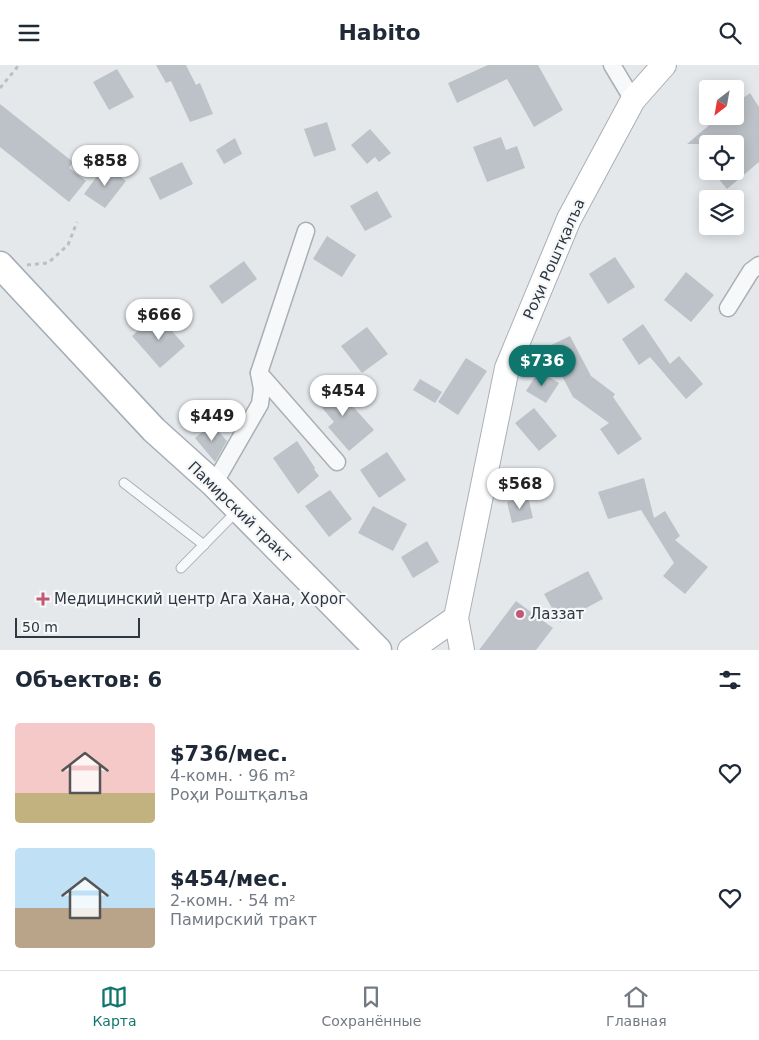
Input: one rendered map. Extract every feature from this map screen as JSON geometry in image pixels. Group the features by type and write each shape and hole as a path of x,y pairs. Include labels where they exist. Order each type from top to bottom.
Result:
{"main road":[{"name":"Роҳи Роштқалъа","path":"462,650 456,618 507,368 569,219 633,100 664,65"},
{"name":"Памирский тракт","path":"1,266 154,430 214,484 378,650"},
{"path":"410,650 456,618"}],"street":[{"path":"612,65 633,100"},
{"path":"214,484 260,404 262,389 259,373 306,231"},
{"path":"728,308 751,271 759,265"},
{"path":"259,373 337,462"}],"lane":[{"path":"124,483 204,545"},
{"path":"181,568 239,509"}],"path":[{"path":"0,88 18,65"},
{"path":"1,266 48,263 68,245 77,222"}],"building":[{"path":"156,65 186,65 196,85 200,83 213,114 190,122 171,81 166,83"},
{"path":"488,65 538,65 563,110 534,127 507,79 457,103 448,83"},
{"path":"117,69 134,97 109,110 93,82"},
{"path":"750,93 759,107 759,162 744,175 744,135 699,135 699,144 687,144 709,125 744,125 744,97"},
{"path":"0,104 73,162 69,168 86,181 69,202 0,147"},
{"path":"327,122 336,150 314,157 304,129"},
{"path":"370,129 391,153 379,162 375,157 367,164 351,145"},
{"path":"501,137 506,150 517,146 525,168 487,182 473,147"},
{"path":"235,138 242,154 224,164 216,150"},
{"path":"182,162 193,184 160,200 149,178"},
{"path":"105,165 126,181 105,208 84,194"},
{"path":"720,180 738,180 727,189"},
{"path":"377,191 392,217 365,231 350,206"},
{"path":"327,236 356,255 342,277 313,259"},
{"path":"615,257 635,287 608,304 589,274"},
{"path":"244,261 257,279 222,304 209,286"},
{"path":"686,272 714,295 691,322 664,300"},
{"path":"157,314 185,346 160,368 132,336"},
{"path":"643,324 670,364 679,356 703,384 686,399 650,357 639,365 622,339"},
{"path":"367,327 388,354 362,373 341,346"},
{"path":"570,336 591,376 615,394 613,397 642,439 618,455 600,429 609,423 573,397 547,347"},
{"path":"466,358 487,371 458,415 438,402"},
{"path":"539,371 559,383 546,403 526,391"},
{"path":"420,379 442,392 435,403 413,390"},
{"path":"331,382 374,430 349,451 328,427 334,422 313,397"},
{"path":"534,408 557,436 539,451 515,423"},
{"path":"212,424 227,441 215,462 195,438"},
{"path":"297,441 319,476 298,494 273,458"},
{"path":"387,452 406,480 379,498 360,470"},
{"path":"644,478 654,518 665,511 680,536 675,540 708,567 685,594 663,576 674,563 641,510 608,519 598,492"},
{"path":"330,490 352,519 329,537 305,506"},
{"path":"528,497 533,518 512,523 507,502"},
{"path":"373,506 407,524 393,551 358,533"},
{"path":"427,541 439,562 413,578 401,557"},
{"path":"588,571 603,599 560,622 544,594"},
{"name":"Лаззат","path":"516,601 553,628 536,650 479,650"}],"place":[{"name":"Медицинский центр Ага Хана, Хорог","path":"43,599"},
{"name":"Лаззат","path":"520,614"}]}
